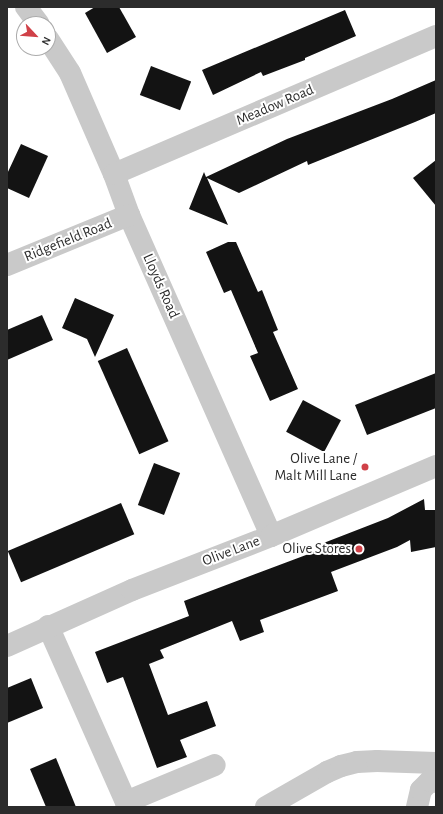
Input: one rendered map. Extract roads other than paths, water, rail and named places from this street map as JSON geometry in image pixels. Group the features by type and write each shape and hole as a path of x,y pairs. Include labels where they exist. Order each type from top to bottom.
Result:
{"street":[{"path":"26,7 33,16"},
{"name":"Meadow Road","path":"114,174 436,36"},
{"name":"Lloyds Road","path":"56,51 70,73 114,174 129,215 271,536"},
{"name":"Ridgefield Road","path":"7,265 129,215"},
{"name":"Olive Lane","path":"7,646 48,626 132,590 271,536 436,466"},
{"path":"48,626 126,802 215,764"},
{"path":"266,807 327,772 341,766 357,762 377,761 436,763"},
{"path":"418,807 421,790 430,781 436,782"}],"place":[{"name":"Olive Lane / Malt Mill Lane","path":"365,467"},
{"name":"Olive Stores","path":"359,549"}]}
